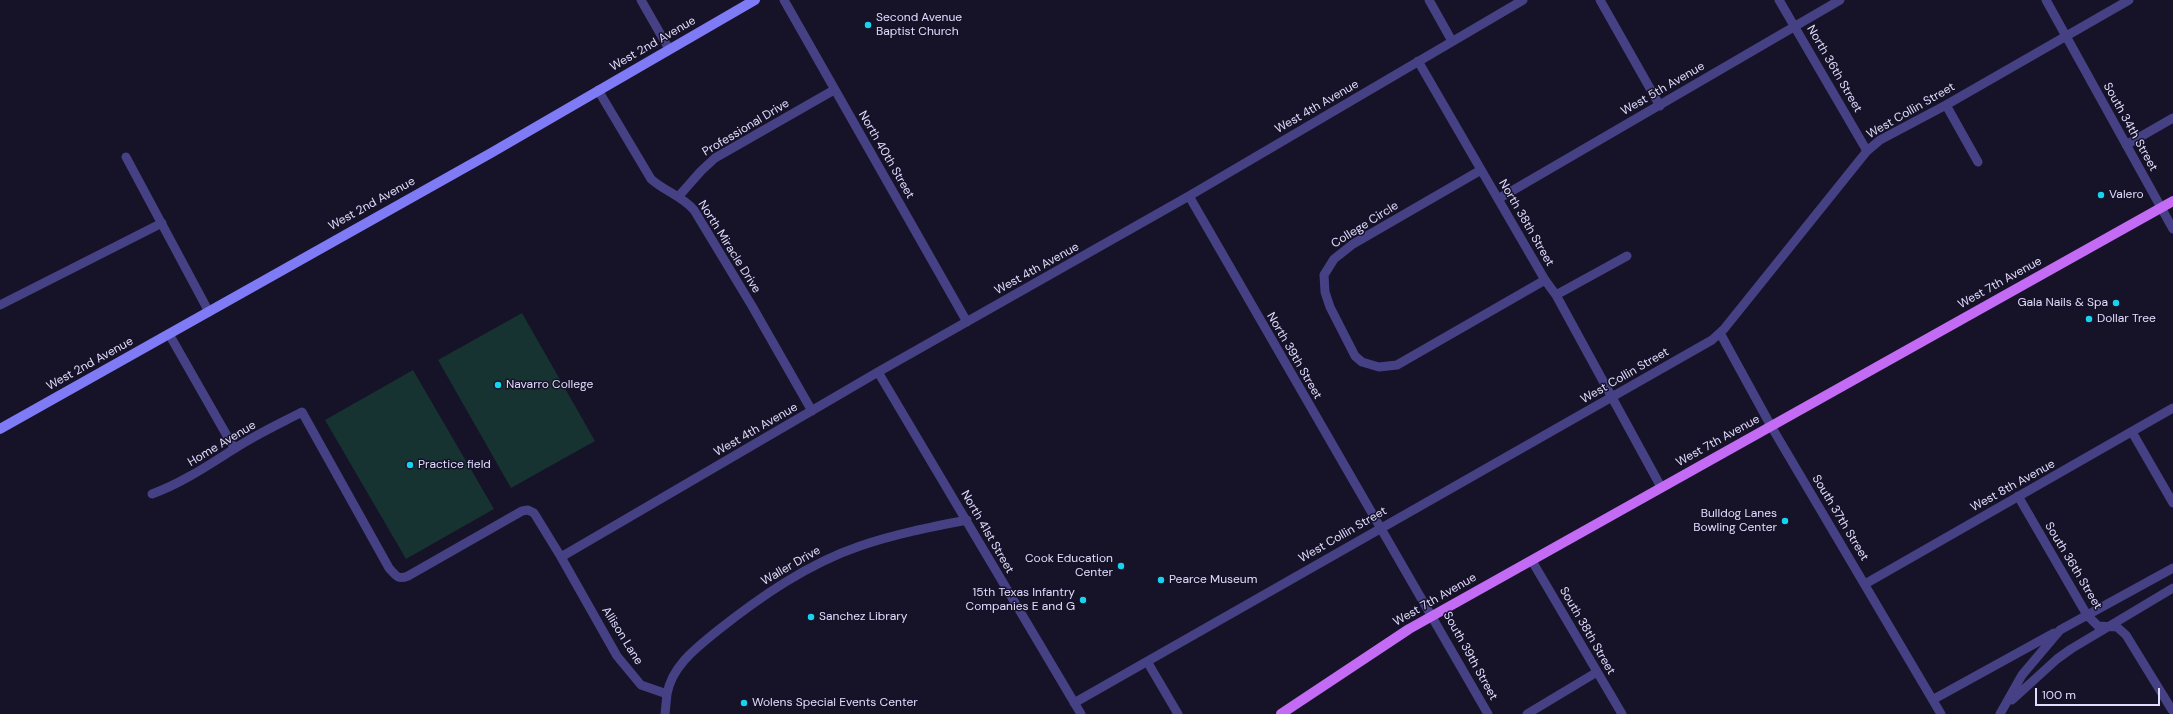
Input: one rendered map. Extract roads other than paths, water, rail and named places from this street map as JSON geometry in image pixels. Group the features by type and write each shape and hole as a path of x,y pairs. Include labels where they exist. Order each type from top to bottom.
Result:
{"main road":[{"name":"West 7th Avenue","path":"1281,714 1371,654 1433,616 2173,201"}],"street":[{"path":"641,0 669,49"},
{"name":"West 2nd Avenue","path":"0,429 479,160 755,0"},
{"name":"North 40th Street","path":"784,0 967,322"},
{"path":"1429,0 1452,41"},
{"name":"West 4th Avenue","path":"562,556 878,372 1189,196 1523,0"},
{"path":"1600,0 1660,106"},
{"name":"North 36th Street","path":"1779,0 1867,151"},
{"name":"West 5th Avenue","path":"1498,199 1840,0"},
{"name":"South 34th Street","path":"2046,0 2173,229"},
{"name":"West Collin Street","path":"1074,703 1148,663 1381,527 1712,340 1720,333 1867,151 1880,140 1946,105 2129,0"},
{"name":"North 38th Street","path":"1418,61 1545,280 1556,295 1613,397"},
{"name":"North Miracle Drive","path":"598,90 651,179 661,188 689,204 698,217 745,293 812,411"},
{"name":"Professional Drive","path":"678,197 701,171 715,158 834,90"},
{"path":"1946,105 1978,162"},
{"path":"2126,145 2173,118"},
{"path":"126,157 209,312"},
{"name":"College Circle","path":"1481,170 1353,244 1334,259 1324,275 1325,292 1350,349 1362,362 1379,367 1397,365 1545,280"},
{"name":"North 39th Street","path":"1189,196 1381,527"},
{"path":"0,305 162,223"},
{"path":"1556,295 1627,256"},
{"name":"South 37th Street","path":"1720,333 1771,426 1941,714"},
{"path":"170,334 234,448"},
{"name":"North 41st Street","path":"878,372 1081,714"},
{"path":"1613,397 1661,487"},
{"name":"West 8th Avenue","path":"1864,584 2173,408"},
{"name":"Home Avenue","path":"152,494 170,488 202,470 234,448 302,412"},
{"name":"Allison Lane","path":"302,412 389,568 397,577 402,579 408,576 522,511 528,510 534,513 562,556 617,656 641,685 667,694"},
{"path":"2132,432 2173,503"},
{"name":"South 36th Street","path":"2018,496 2087,615 2098,626 2117,627 2126,635 2172,710"},
{"name":"Waller Drive","path":"667,694 679,667 690,653 735,616 774,589 830,558 860,546 914,530 967,520"},
{"name":"South 39th Street","path":"1381,527 1488,714"},
{"name":"South 38th Street","path":"1532,561 1622,714"},
{"path":"1934,700 2173,568"},
{"path":"2006,706 2057,659 2108,626 2173,588"},
{"path":"2000,714 2022,676 2060,630"},
{"path":"1148,663 1178,714"},
{"path":"1527,714 1597,672"},
{"path":"665,714 667,694"}],"place":[{"name":"Second Avenue Baptist Church","path":"868,25"},
{"name":"Valero","path":"2101,195"},
{"name":"Gala Nails & Spa","path":"2116,303"},
{"name":"Dollar Tree","path":"2089,319"},
{"name":"Navarro College","path":"498,385"},
{"name":"Practice field","path":"410,465"},
{"name":"Bulldog Lanes Bowling Center","path":"1785,521"},
{"name":"Cook Education Center","path":"1121,566"},
{"name":"Pearce Museum","path":"1161,580"},
{"name":"15th Texas Infantry Companies E and G","path":"1083,600"},
{"name":"Sanchez Library","path":"811,617"},
{"name":"Wolens Special Events Center","path":"744,703"}]}
